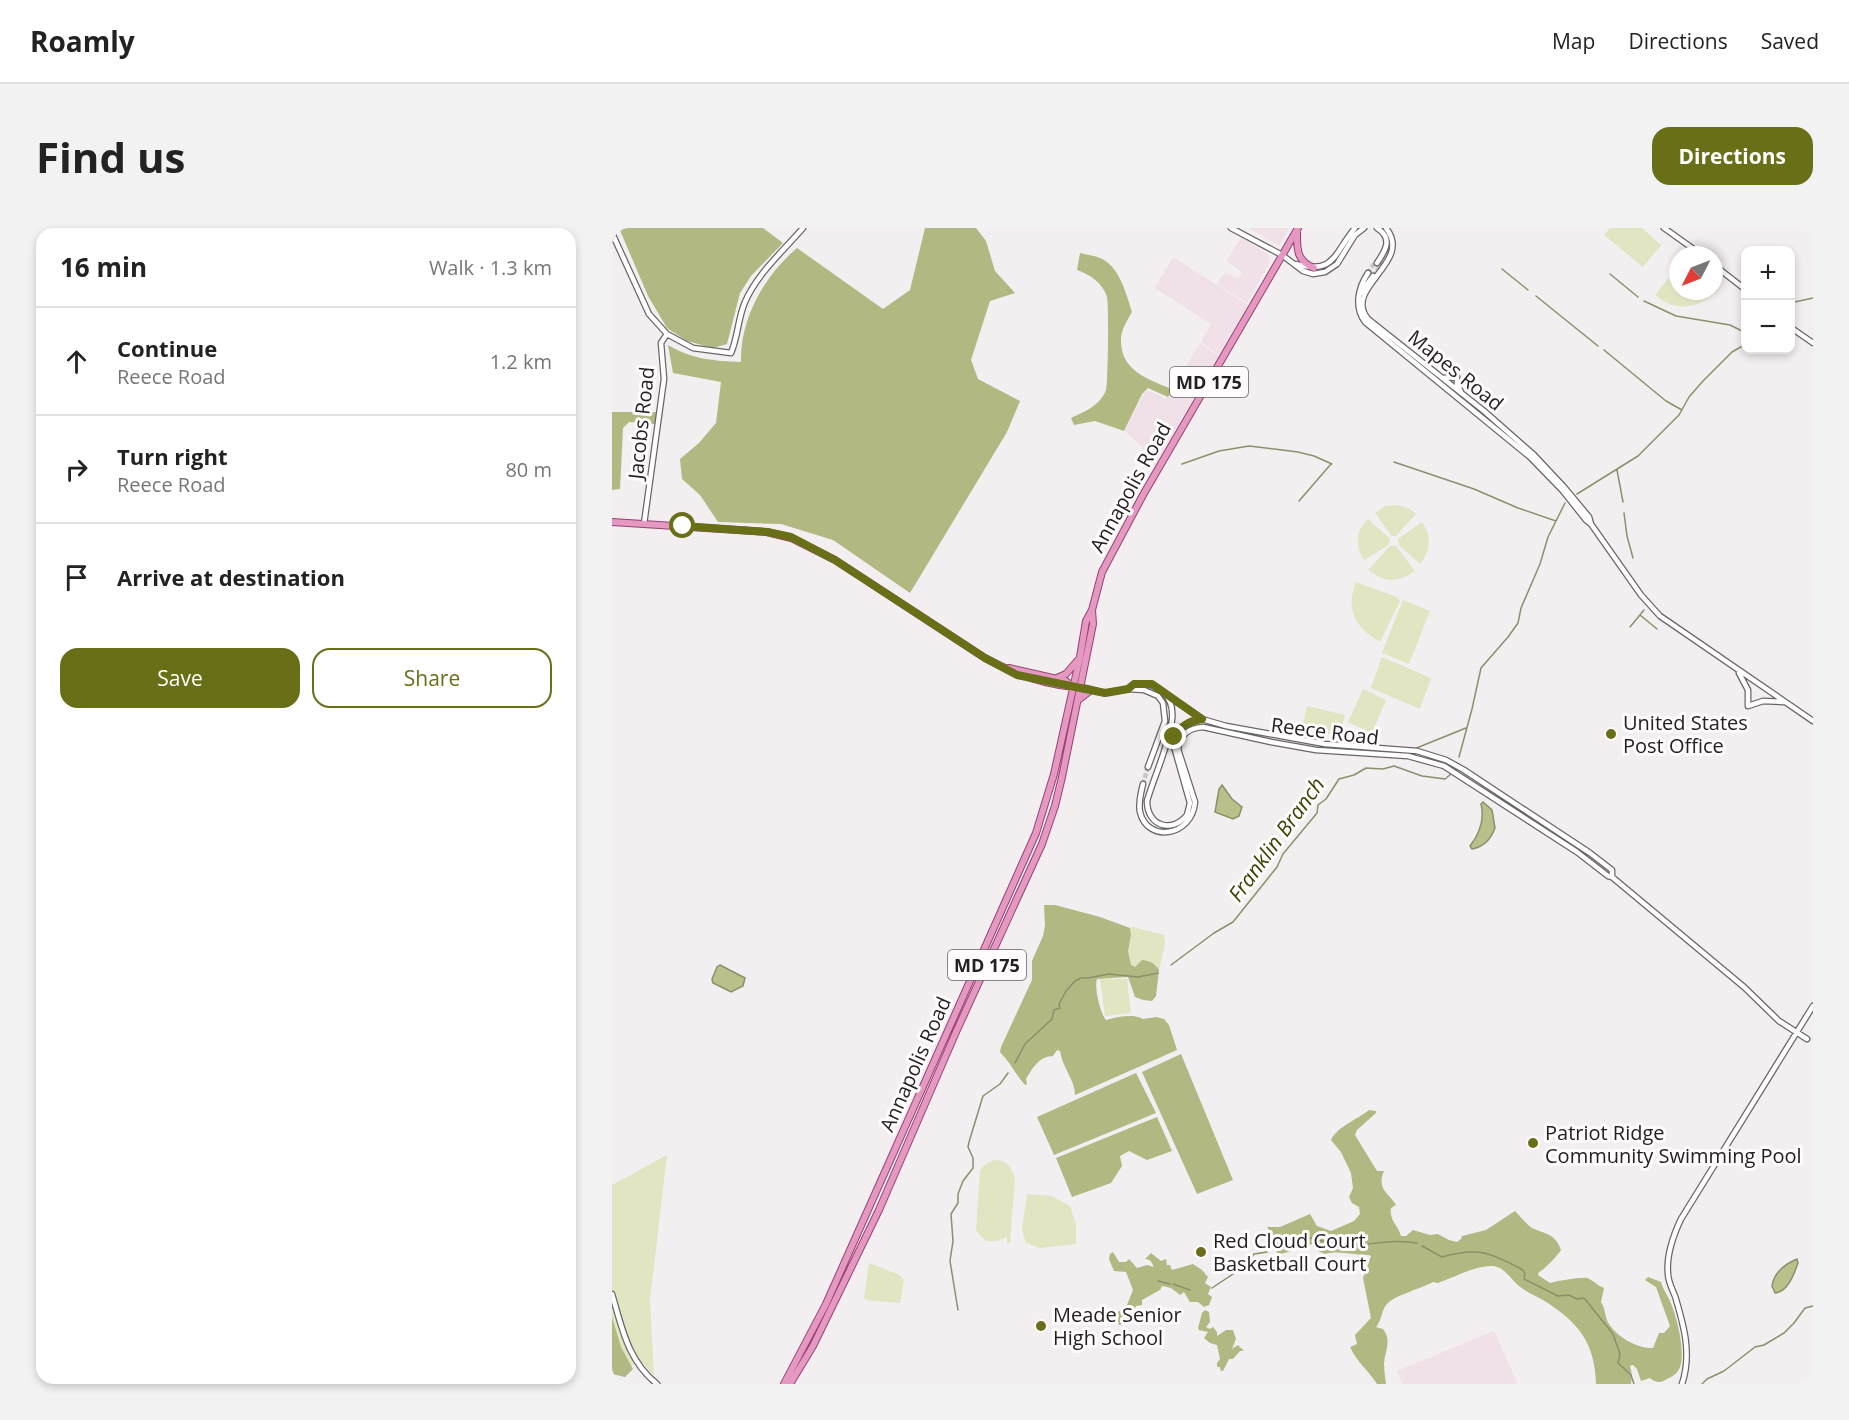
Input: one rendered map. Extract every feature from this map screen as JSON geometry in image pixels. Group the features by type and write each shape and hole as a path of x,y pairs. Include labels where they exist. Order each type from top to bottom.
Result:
{"main road":[{"path":"1298,228 1298,254 1306,265 1314,268"},
{"name":"Annapolis Road","path":"784,1384 826,1304 1024,861 1047,802 1086,621 1092,610 1102,572 1122,533 1298,228"},
{"name":"Reece Road","path":"612,522 767,532 791,537 835,560 1005,669 1017,675 1081,687"},
{"name":"Annapolis Road","path":"790,1384 834,1305 879,1210 956,1032 1042,844 1055,806 1081,687 1093,624 1092,610"},
{"path":"1056,679 1066,674 1080,657"},
{"name":"Reece Road","path":"1005,669 1066,681 1073,687"},
{"path":"1078,700 1090,690"},
{"path":"1006,900 1011,906 1010,914"},
{"path":"901,1136 905,1151"}],"street":[{"path":"612,233 649,314 667,334 693,348 731,353 740,315 749,294 763,274 803,228"},
{"path":"1232,228 1282,255 1308,273 1325,272 1333,268 1342,259 1355,235 1364,228"},
{"path":"1239,228 1248,236"},
{"path":"1293,263 1314,268 1324,266 1332,261 1355,228"},
{"path":"1664,228 1689,246"},
{"name":"Mapes Road","path":"1376,262 1385,243 1381,229"},
{"name":"Mapes Road","path":"1381,229 1392,238 1393,250 1363,298 1364,314 1544,464 1589,517 1591,524"},
{"path":"1723,272 1741,286"},
{"name":"Mapes Road","path":"1370,274 1361,285 1359,295 1358,309 1365,322 1530,457 1591,524 1654,610 1671,625 1813,721"},
{"path":"1795,330 1813,343"},
{"name":"Jacobs Road","path":"644,524 664,380 661,343 667,334"},
{"path":"1442,378 1457,376 1457,384 1462,394"},
{"path":"1738,671 1748,690 1748,706 1763,701 1786,703"},
{"name":"Reece Road","path":"1128,689 1134,684 1152,684 1202,719 1256,733 1302,741 1417,751 1446,760 1590,853 1612,870 1612,877"},
{"name":"Reece Road","path":"1081,687 1105,693 1128,689 1151,692 1163,703 1165,721 1148,767"},
{"path":"1165,694 1171,704 1172,720 1147,801 1150,816 1161,825 1173,825 1187,815 1190,803 1173,743 1182,726 1202,719"},
{"name":"Reece Road","path":"1143,784 1139,800 1141,816 1150,826 1169,832 1182,828 1194,810 1192,790 1178,749 1181,737 1194,728 1203,727 1316,750 1408,756 1444,766 1612,877 1744,987 1779,1021 1807,1039"},
{"path":"1682,1384 1687,1362 1686,1332 1668,1275 1670,1245 1681,1219 1813,1006"},
{"path":"612,1294 632,1354 641,1369 657,1384"}],"shaded area":[{"path":"619,228 763,228 783,243 751,276 740,293 727,344 713,348 687,341 667,328 648,296"},
{"path":"925,228 976,228 986,241 995,271 1015,293 990,301 971,360 978,379 1020,401 1007,432 910,593 833,540 781,524 718,522 700,495 682,479 680,459 699,443 716,423 721,382 673,373 668,345 703,358 741,362 745,330 756,299 774,272 797,248 883,309 910,290"},
{"path":"1249,228 1287,228 1289,229 1279,246"},
{"path":"1610,228 1642,228 1661,245 1643,267 1604,235"},
{"path":"1241,238 1268,254 1270,262 1247,303 1217,284 1225,272 1238,279 1242,272 1226,261"},
{"path":"1080,253 1110,264 1122,283 1132,312 1121,336 1122,350 1130,366 1145,377 1172,389 1168,397 1148,388 1142,394 1124,431 1095,421 1074,425 1071,418 1091,408 1100,400 1106,390 1107,374 1107,297 1095,280 1077,270"},
{"path":"1173,257 1248,305 1220,355 1201,342 1211,324 1155,288"},
{"path":"1669,277 1669,300 1705,300 1689,306 1680,306 1671,305 1655,295"},
{"path":"1200,343 1219,356 1154,466 1147,461 1141,446 1125,431 1143,395 1148,390 1166,399"},
{"path":"612,412 657,412 655,424 629,422 623,428 620,489 612,490"},
{"path":"1398,505 1416,514 1396,536 1392,536 1375,513 1385,506"},
{"path":"1368,519 1390,539 1388,545 1364,560 1358,539 1361,528"},
{"path":"1422,522 1429,543 1420,564 1399,545 1398,539"},
{"path":"1390,546 1396,546 1415,571 1402,578 1391,580 1368,570"},
{"path":"1356,582 1397,597 1400,601 1380,642 1365,631 1352,610"},
{"path":"1403,600 1430,611 1409,664 1382,653"},
{"path":"1382,657 1431,678 1420,709 1371,688"},
{"path":"1363,689 1386,700 1372,733 1348,722"},
{"path":"1307,706 1345,715 1339,736 1302,728"},
{"path":"1222,785 1232,799 1242,807 1239,816 1233,819 1215,812 1219,789"},
{"path":"1483,802 1492,810 1495,828 1486,842 1472,849 1470,846 1481,826 1481,804"},
{"path":"1044,905 1055,905 1100,917 1130,928 1128,951 1131,965 1135,967 1142,960 1152,963 1159,970 1156,996 1152,1001 1135,997 1128,977 1097,979 1097,994 1102,1012 1106,1020 1130,1016 1143,1019 1156,1017 1164,1019 1169,1025 1177,1050 1075,1095 1060,1051 1057,1050 1053,1056 1044,1058 1036,1064 1026,1079 1027,1084 1025,1085 1000,1052 1032,980 1032,961 1043,936 1045,925"},
{"path":"1130,928 1164,935 1165,945 1159,970 1155,964 1135,967 1131,965 1128,951"},
{"path":"720,965 745,978 743,986 731,992 713,983 712,979"},
{"path":"1100,979 1127,979 1131,1013 1105,1016"},
{"path":"1181,1054 1233,1180 1197,1194 1142,1072"},
{"path":"1136,1073 1156,1113 1054,1155 1037,1117"},
{"path":"1369,1110 1376,1111 1376,1113 1357,1130 1355,1135 1377,1171 1384,1171 1382,1187 1396,1205 1391,1208 1391,1216 1401,1236 1406,1236 1413,1230 1430,1235 1438,1234 1457,1242 1462,1236 1486,1230 1515,1211 1532,1228 1553,1238 1561,1250 1538,1275 1550,1283 1587,1278 1604,1288 1601,1302 1609,1324 1628,1341 1647,1348 1653,1348 1659,1333 1664,1333 1670,1326 1656,1287 1645,1280 1648,1277 1661,1282 1672,1306 1680,1335 1682,1356 1677,1372 1661,1382 1650,1378 1641,1381 1633,1365 1630,1366 1631,1384 1596,1384 1592,1356 1582,1334 1575,1325 1555,1308 1522,1288 1503,1270 1490,1266 1470,1270 1438,1283 1433,1282 1386,1304 1376,1327 1383,1329 1387,1337 1384,1363 1386,1384 1377,1384 1350,1347 1357,1344 1355,1335 1371,1318 1363,1278 1371,1256 1325,1254 1318,1251 1315,1245 1278,1254 1274,1248 1274,1237 1267,1227 1280,1227 1310,1214 1317,1226 1331,1231 1354,1221 1360,1214 1359,1207 1352,1203 1349,1197 1353,1188 1351,1173 1341,1152 1331,1140 1343,1127"},
{"path":"1157,1117 1172,1151 1147,1160 1129,1151 1120,1156 1122,1166 1111,1183 1072,1197 1056,1158"},
{"path":"667,1155 650,1299 654,1376 642,1362 612,1372 612,1185"},
{"path":"994,1160 1008,1165 1015,1179 1010,1243 1007,1243 1007,1236 998,1241 985,1240 976,1229 980,1171 984,1165"},
{"path":"1027,1194 1052,1196 1070,1206 1076,1225 1076,1244 1040,1248 1026,1243 1022,1230"},
{"path":"1113,1252 1119,1262 1126,1262 1129,1259 1137,1268 1147,1265 1154,1267 1150,1260 1145,1259 1151,1253 1161,1261 1166,1259 1167,1265 1170,1265 1172,1270 1193,1264 1208,1277 1205,1283 1211,1287 1208,1294 1212,1297 1209,1305 1204,1307 1198,1302 1190,1302 1184,1292 1180,1295 1171,1288 1162,1286 1160,1290 1142,1300 1142,1305 1136,1306 1129,1320 1119,1325 1117,1318 1113,1316 1127,1305 1133,1290 1126,1272 1114,1271 1109,1259"},
{"path":"1797,1259 1798,1263 1790,1282 1780,1292 1775,1293 1772,1286 1775,1277 1784,1266"},
{"path":"869,1263 900,1275 904,1281 900,1303 866,1300 864,1297"},
{"path":"1205,1310 1209,1312 1210,1322 1206,1327 1210,1329 1213,1327 1217,1336 1226,1330 1233,1330 1236,1339 1232,1349 1238,1345 1244,1351 1240,1351 1233,1359 1229,1359 1223,1371 1217,1367 1220,1359 1217,1345 1204,1338 1208,1332 1198,1328"},
{"path":"612,1317 621,1347 633,1369 625,1377 612,1374"},
{"path":"1494,1331 1518,1384 1403,1384 1397,1371"}],"waterway":[{"path":"1502,269 1528,290"},
{"path":"1610,274 1638,297"},
{"path":"1536,296 1598,346"},
{"name":"Franklin Branch","path":"1795,302 1813,298"},
{"path":"1644,301 1676,316 1730,325 1741,330"},
{"name":"Franklin Branch","path":"1577,494 1638,456 1679,415 1689,397 1703,381 1732,352 1741,347"},
{"path":"1604,350 1666,401 1682,410"},
{"path":"1182,464 1219,451 1249,446 1298,452 1332,464"},
{"path":"1394,462 1474,489 1556,521"},
{"path":"1299,501 1331,464"},
{"path":"1617,470 1623,502"},
{"name":"Franklin Branch","path":"1459,757 1481,668 1518,623 1521,608 1540,564 1548,537 1565,503"},
{"path":"1624,513 1633,558"},
{"path":"1630,627 1644,610"},
{"path":"1640,615 1657,629"},
{"path":"1414,749 1466,728"},
{"name":"Franklin Branch","path":"1171,965 1233,922 1277,867 1283,854 1317,813 1318,805 1326,799 1339,779 1354,775 1366,768 1383,769 1394,766 1422,776 1445,779 1451,774"},
{"name":"Franklin Branch","path":"1015,1063 1025,1044 1052,1019 1054,1010 1060,1008 1059,1004 1066,991 1075,981 1109,974 1138,977 1158,973"},
{"name":"Franklin Branch","path":"958,1310 950,1261 953,1241 951,1214 958,1203 958,1194 963,1181 973,1168 973,1158 968,1147 983,1096 1000,1084 1008,1073"},
{"path":"1279,1249 1298,1241 1303,1236 1344,1245 1399,1241 1417,1243"},
{"path":"1422,1246 1442,1257 1465,1252 1492,1255 1523,1270 1524,1279 1558,1296 1569,1295 1577,1299 1584,1298 1613,1334 1620,1354 1618,1363 1631,1375 1634,1384"},
{"path":"1212,1288 1245,1266 1254,1254 1267,1252"},
{"path":"1158,1281 1170,1284"},
{"path":"1173,1284 1190,1290"},
{"path":"1702,1384 1724,1371 1755,1347 1764,1345 1784,1333 1805,1308 1813,1306"}],"tunnel":[{"path":"1373,276 1389,251 1387,235"},
{"path":"1368,273 1376,261"},
{"path":"1143,784 1148,767"}],"place":[{"name":"United States Post Office","path":"1611,734"},
{"name":"Patriot Ridge Community Swimming Pool","path":"1533,1143"},
{"name":"Red Cloud Court Basketball Court","path":"1201,1252"},
{"name":"Meade Senior High School","path":"1041,1326"}],"route":[{"path":"683,526 777,533 791,537 835,560 985,658 1017,675 1105,693 1128,689 1134,684 1152,684 1202,719 1182,726 1174,737"}]}
